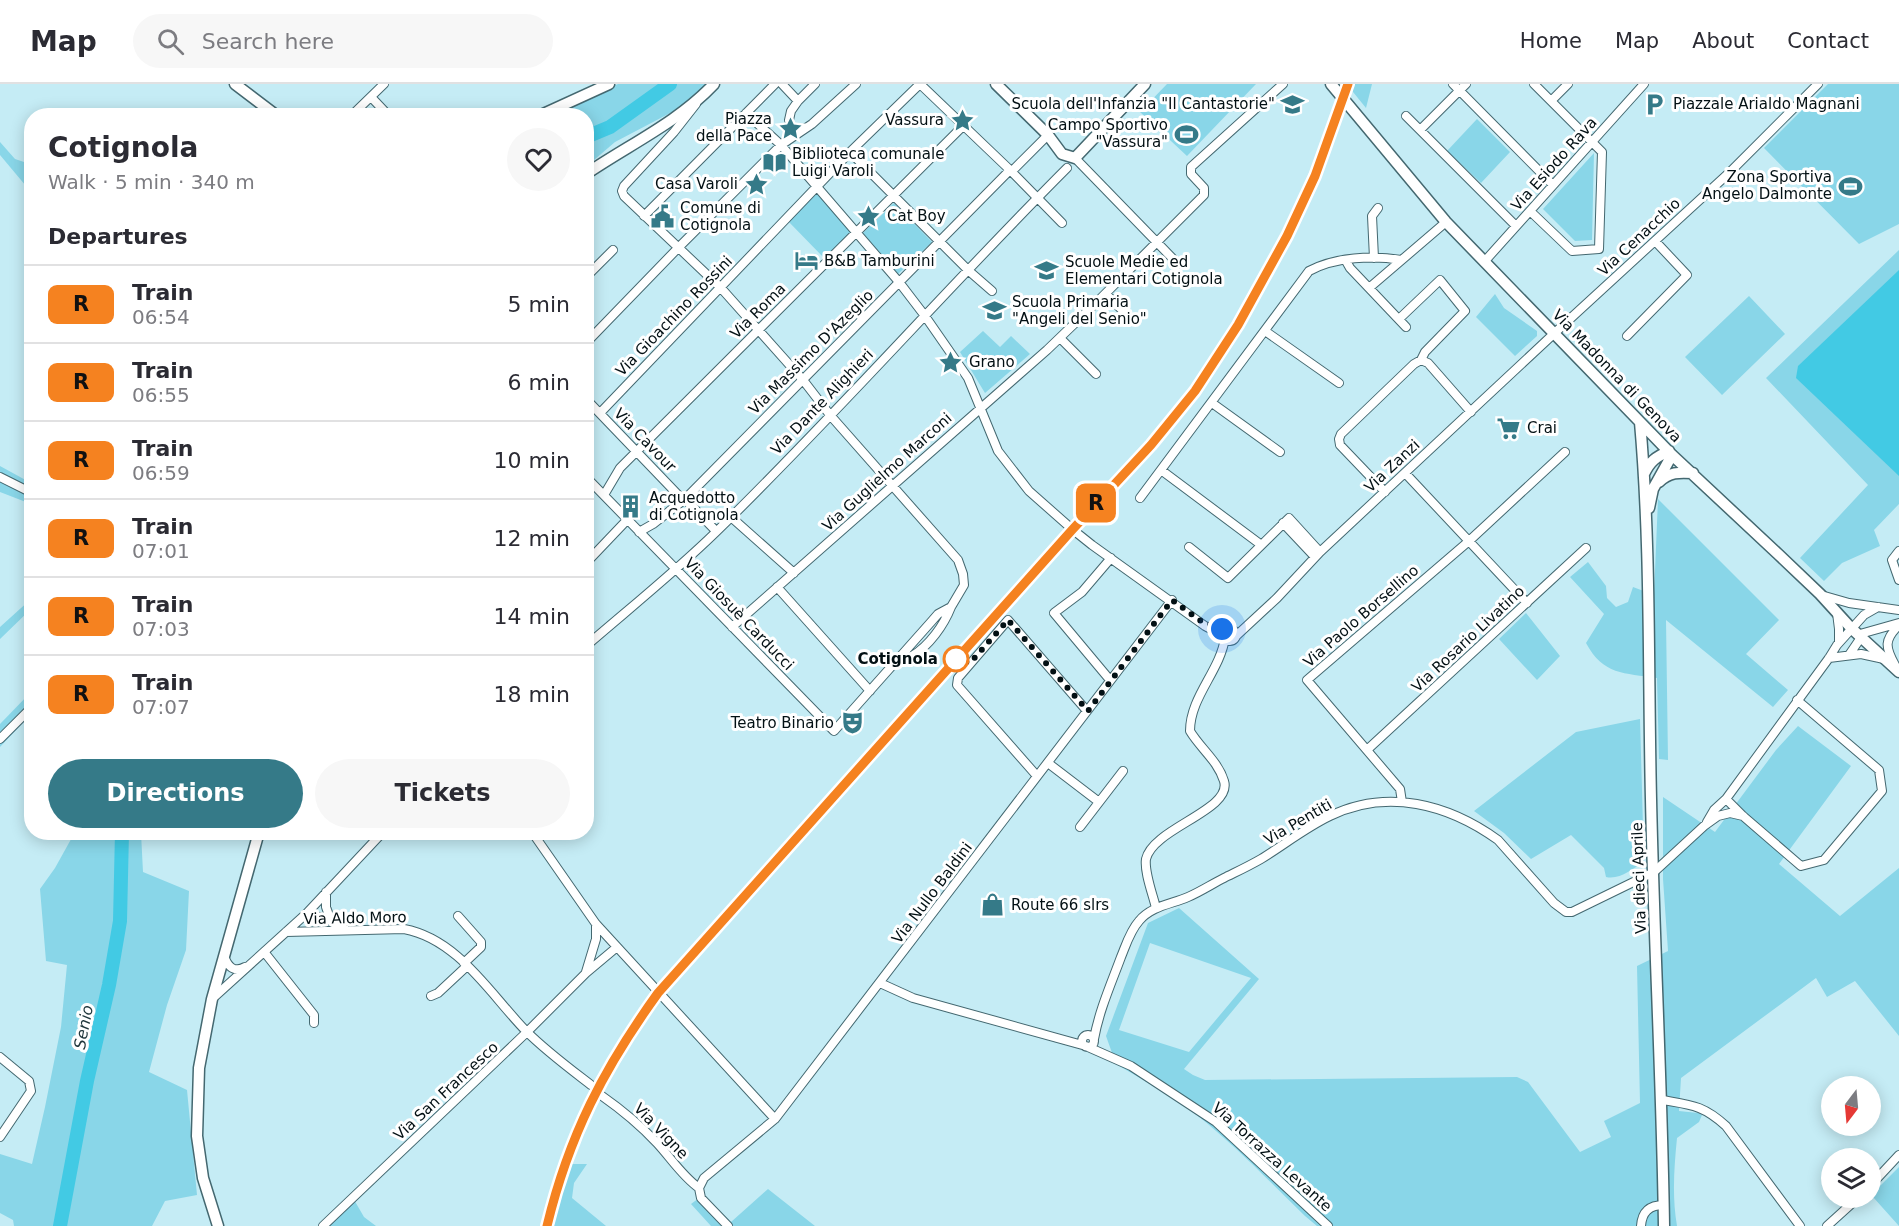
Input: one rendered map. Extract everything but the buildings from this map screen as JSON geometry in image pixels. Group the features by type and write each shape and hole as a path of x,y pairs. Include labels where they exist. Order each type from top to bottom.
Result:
{"main road":[{"path":"235,84 267,108"},
{"path":"556,108 609,84"},
{"path":"594,169 671,122 699,100 714,84"},
{"path":"996,84 1048,135 1062,154 1075,158 1145,84"},
{"name":"Via Madonna di Genova","path":"1331,84 1446,222 1484,262 1671,453 1899,672"},
{"path":"1640,422 1646,530"},
{"path":"1643,477 1649,463 1657,456 1671,453"},
{"path":"1646,530 1653,489 1671,453"},
{"path":"1653,489 1666,475 1680,472 1693,473"},
{"name":"Via dieci Aprile","path":"1646,530 1664,1226"},
{"path":"218,1226 203,1178 197,1136 199,1068 212,999 257,840"}],"street":[{"path":"359,108 384,84"},
{"path":"644,216 775,84"},
{"path":"782,84 798,101"},
{"path":"789,120 791,111 798,101 815,84"},
{"path":"594,335 781,145 812,124 856,84"},
{"path":"920,84 1062,223"},
{"name":"Via Gioachino Rossini","path":"600,413 850,152 920,84"},
{"name":"Via Guglielmo Marconi","path":"732,627 1060,338 1106,294 1204,195 1204,188 1191,174 1191,166 1283,84"},
{"path":"1453,84 1553,185"},
{"path":"1420,130 1466,84"},
{"path":"1530,211 1572,251 1599,249 1602,152 1534,84"},
{"path":"1551,101 1568,84"},
{"name":"Via Esiodo Rava","path":"1484,262 1644,84"},
{"name":"Via Cenacchio","path":"1554,334 1730,172 1818,84"},
{"path":"370,97 381,108"},
{"path":"699,100 688,116 624,186 622,194 721,288 803,380 891,486 958,560 964,585 945,622 927,643 911,657 898,660 870,691 777,587"},
{"path":"746,112 781,145 817,186 925,316 968,378 998,451 1029,491 1072,530 1111,558 1201,621 1230,635 1198,700 1190,724 1190,731 1220,770 1225,789 1216,803 1173,830 1151,848 1146,859 1146,868 1156,908"},
{"path":"1406,116 1516,226"},
{"name":"Via Roma","path":"604,495 620,468 963,126"},
{"name":"Via Massimo D'Azeglio","path":"639,532 684,500 1010,170 1013,170 1048,135"},
{"path":"850,152 992,291"},
{"path":"1075,158 1178,264"},
{"name":"Via Dante Alighieri","path":"594,639 676,569 731,517 1067,168"},
{"path":"1374,258 1372,216 1378,208"},
{"path":"1369,288 1446,222"},
{"path":"1627,336 1687,276 1655,241"},
{"path":"594,269 613,250"},
{"path":"1140,498 1309,271 1322,264 1346,261 1374,258 1401,260"},
{"path":"1346,261 1406,327"},
{"path":"1385,492 1340,445 1341,434 1414,364 1421,360 1425,352 1466,311 1440,280 1399,319"},
{"path":"1106,294 1128,316"},
{"path":"1265,331 1338,383"},
{"name":"Via Zanzi","path":"1230,635 1251,621 1277,598 1317,555 1554,334"},
{"path":"1060,338 1096,374"},
{"path":"1421,360 1428,363 1471,412"},
{"path":"1212,403 1280,452"},
{"name":"Via Cavour","path":"594,407 716,531"},
{"path":"1468,541 1564,452"},
{"path":"1161,470 1260,544"},
{"path":"1405,473 1527,603"},
{"path":"0,477 24,489"},
{"name":"Via Giosuè Carducci","path":"594,485 834,731 870,691"},
{"path":"731,517 794,573"},
{"path":"594,555 627,520"},
{"path":"1189,547 1228,578 1260,544 1286,521 1317,555"},
{"name":"Via Paolo Borsellino","path":"1402,802 1400,789 1308,680 1468,541"},
{"name":"Via Rosario Livatino","path":"1368,749 1586,549"},
{"path":"1899,550 1892,560 1899,580"},
{"path":"1110,680 1054,613 1082,592 1111,558"},
{"path":"1820,594 1849,603 1899,610"},
{"name":"Via Nullo Baldini","path":"699,1188 704,1178 775,1119 1172,600"},
{"path":"1849,655 1864,615 1878,607"},
{"path":"1704,826 1839,642 1836,612"},
{"path":"1037,776 957,685 957,678 1008,620 1088,711"},
{"path":"1839,642 1858,633 1899,624"},
{"path":"1899,624 1889,635 1887,651 1899,672"},
{"path":"1829,658 1870,655 1886,660"},
{"path":"1726,799 1801,866 1824,860 1882,791 1879,770 1797,700"},
{"path":"0,739 24,715"},
{"path":"1047,763 1100,802"},
{"path":"1080,827 1124,771"},
{"name":"Via Pentiti","path":"1089,1041 1132,931 1140,919 1156,908 1188,897 1259,860 1332,815 1371,804 1402,802 1414,802 1444,810 1488,833 1507,848 1554,903 1566,912 1580,908 1654,872"},
{"path":"1654,872 1718,816 1730,813 1743,816"},
{"path":"212,999 307,913 374,840"},
{"path":"538,840 596,924 775,1119"},
{"path":"326,892 326,907 331,921"},
{"path":"307,913 349,930"},
{"path":"307,913 313,926 325,931"},
{"path":"431,996 438,993 481,947 481,942 458,916"},
{"name":"Via San Francesco","path":"586,974 596,939 596,924"},
{"name":"Via Aldo Moro","path":"286,932 392,929 412,930 433,939 466,965 527,1032 591,1085"},
{"name":"Via San Francesco","path":"323,1226 617,947"},
{"path":"265,953 314,1015 314,1023"},
{"path":"224,956 226,962 234,970 255,962"},
{"path":"880,983 913,998 1065,1039 1089,1041"},
{"name":"Via Torrazza Levante","path":"1089,1041 1104,1054 1131,1066 1216,1122 1328,1226"},
{"path":"0,1057 29,1081 31,1091 0,1137"},
{"name":"Via Vigne","path":"602,1096 638,1124 656,1142 699,1188 701,1198 728,1226"},
{"path":"1662,1100 1693,1106 1712,1113 1726,1126 1800,1226"},
{"path":"1881,1174 1899,1155"},
{"path":"1641,1226 1643,1214 1647,1209 1664,1205"},
{"path":"1827,1226 1846,1208"}],"shaded area":[{"path":"618,84 709,84 674,111 615,142 594,160 594,108 565,108"},
{"name":"Campo Sportivo \"Vassura\"","path":"1167,84 1256,84 1187,156 1140,112"},
{"path":"1350,84 1372,84 1366,108 1349,87"},
{"name":"Zona Sportiva Angelo Dalmonte","path":"1828,84 1899,84 1899,224 1859,244 1764,148"},
{"path":"1477,119 1510,152 1481,183 1447,151"},
{"path":"0,142 15,159 24,162 24,184 0,155"},
{"path":"1594,153 1592,240 1575,241 1543,209"},
{"path":"816,191 851,232 824,258 787,220"},
{"path":"894,203 932,242 898,274 863,233"},
{"path":"1899,250 1899,504 1874,530 1880,546 1842,563 1824,581 1800,558 1868,485 1766,378"},
{"path":"1899,270 1899,476 1796,378 1798,366"},
{"path":"1495,294 1504,308 1537,331 1537,336 1515,356 1476,317"},
{"path":"1749,296 1785,334 1722,395 1685,357"},
{"path":"983,331 1000,347 1011,336 1030,354 985,393 960,352"},
{"path":"0,466 24,479 24,501 0,492"},
{"path":"1658,499 1779,620 1746,654 1788,690 1773,707 1666,620 1668,760 1659,759 1657,678 1616,671 1607,667 1593,653 1586,643 1604,614 1570,577 1588,562 1606,586 1607,598 1616,607 1628,602 1633,587 1654,595"},
{"path":"24,605 24,616 0,639 0,627"},
{"path":"1526,613 1560,656 1537,680 1499,639"},
{"path":"24,699 24,721 0,747 0,724"},
{"path":"1640,719 1644,862 1626,873 1611,878 1606,877 1604,868 1571,835 1531,859 1504,833 1474,811 1576,732"},
{"path":"1798,726 1851,766 1779,864 1840,916 1899,868 1899,1036 1855,981 1827,997 1816,978 1681,1078 1679,1111 1702,1115 1699,1122 1677,1138 1674,1204 1677,1226 1317,1226 1198,1116 1116,1064 1106,1036 1148,923 1179,908 1259,979 1184,1069 1193,1075 1205,1080 1517,1077 1528,1082 1580,1152 1611,1137 1604,1121 1640,1103 1637,966 1668,951 1663,879 1663,797 1715,832 1776,750","holes":["1150,943 1251,978 1189,1052 1119,1030"]},
{"path":"71,840 141,840 143,872 189,891 186,950 167,1005 149,1072 187,1090 197,1195 165,1201 152,1226 14,1226 13,1220 0,1213 0,1154 32,1164 61,1027 67,965 46,961 40,889"},
{"path":"570,1164 587,1164 574,1183 572,1198 606,1226 553,1226"},
{"path":"1899,1167 1899,1226 1881,1206 1881,1185"},
{"path":"768,1189 815,1226 711,1226 691,1204 703,1195 731,1222"},
{"path":"353,1198 364,1217 376,1226 323,1226"}],"waterway":[{"name":"Senio","path":"594,134 610,127 670,84"},
{"name":"Senio","path":"60,1226 120,921 122,840"}],"railway":[{"path":"547,1226 566,1162 590,1104 621,1048 658,993 1072,529 1151,445 1195,391 1238,325 1287,235 1315,176 1348,84"}],"train":[{"name":"R","path":"547,1226 573,1140 594,1094 632,1029 658,993 1072,530 1151,445 1195,391 1238,325 1287,236 1315,176 1348,84"}],"place":[{"name":"Scuola dell'Infanzia \"Il Cantastorie\"","path":"1293,104"},
{"name":"Piazzale Arialdo Magnani","path":"1655,104"},
{"name":"Vassura","path":"962,120"},
{"name":"Piazza della Pace","path":"790,128"},
{"name":"Campo Sportivo \"Vassura\"","path":"1186,134"},
{"name":"Biblioteca comunale Luigi Varoli","path":"774,163"},
{"name":"Casa Varoli","path":"756,184"},
{"name":"Zona Sportiva Angelo Dalmonte","path":"1850,186"},
{"name":"Cat Boy","path":"869,216"},
{"name":"Comune di Cotignola","path":"662,217"},
{"name":"B&B Tamburini","path":"806,261"},
{"name":"Scuole Medie ed Elementari Cotignola","path":"1047,271"},
{"name":"Scuola Primaria \"Angeli del Senio\"","path":"994,311"},
{"name":"Grano","path":"951,362"},
{"name":"Crai","path":"1509,428"},
{"name":"Acquedotto di Cotignola","path":"631,507"},
{"name":"Cotignola","path":"956,659"},
{"name":"Teatro Binario","path":"852,723"},
{"name":"Route 66 slrs","path":"993,905"}],"route":[{"path":"956,659 970,663 1008,620 1088,711 1172,600 1201,621 1222,629"}]}
